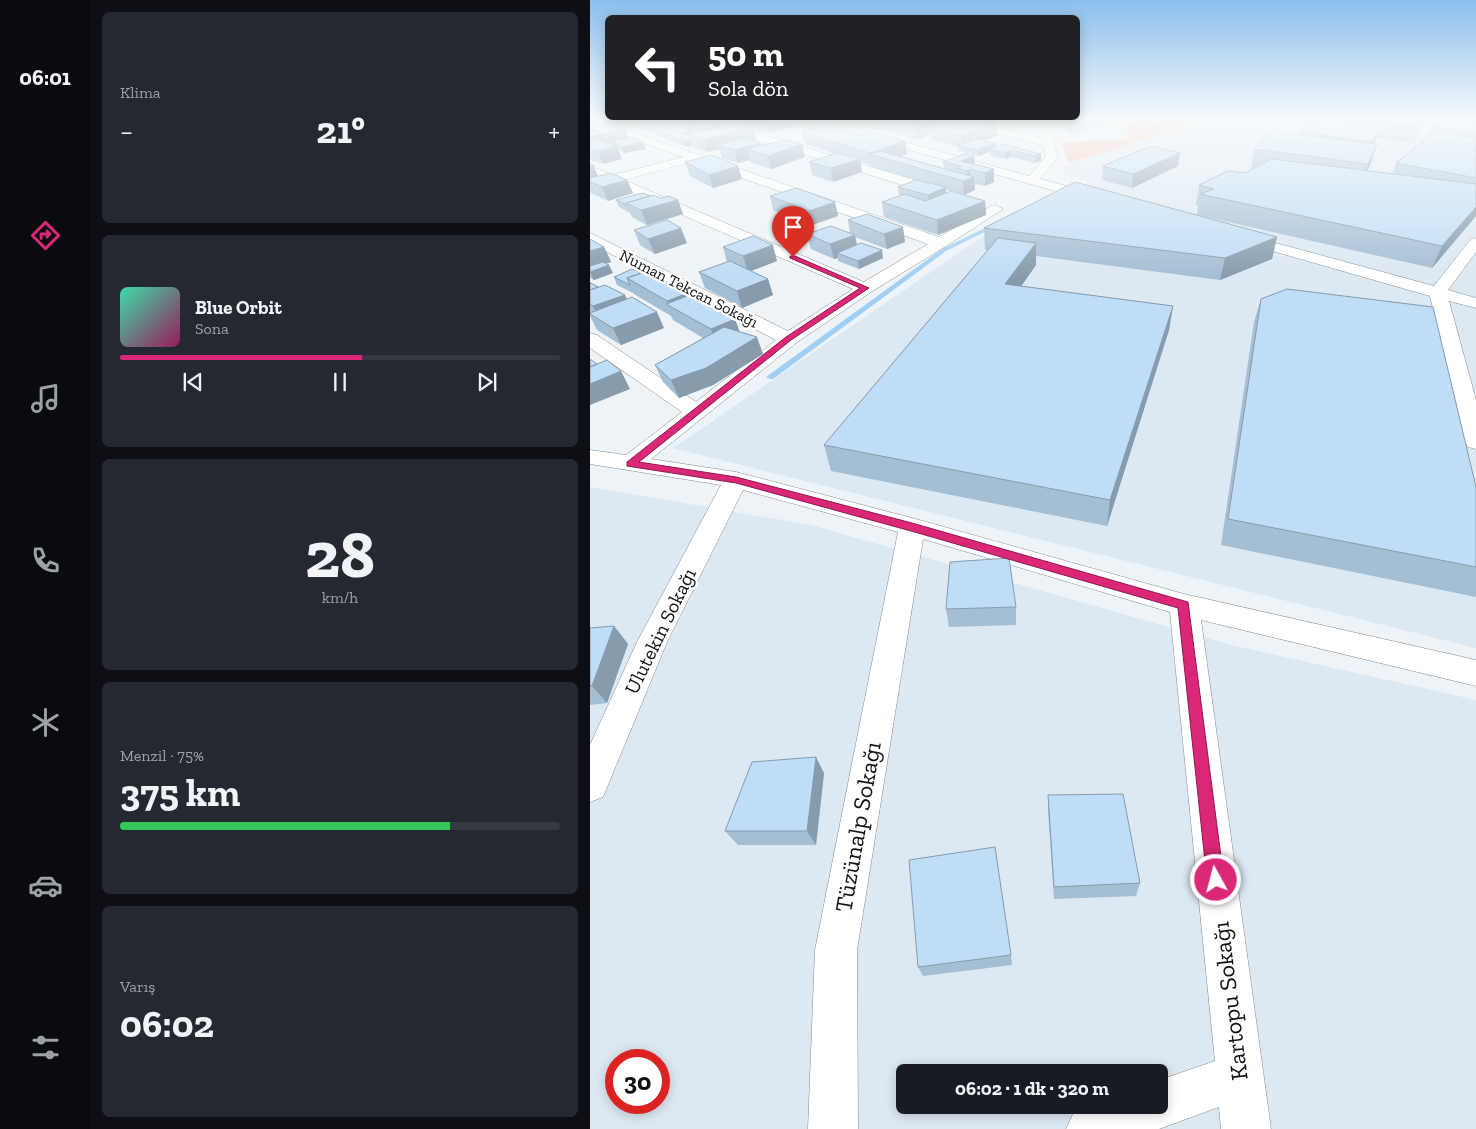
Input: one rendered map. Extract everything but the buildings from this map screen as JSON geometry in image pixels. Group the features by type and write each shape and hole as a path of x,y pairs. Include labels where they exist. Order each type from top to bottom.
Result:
{"street":[{"path":"596,173 865,288"},
{"path":"590,185 636,173"},
{"path":"738,173 941,243"},
{"path":"877,173 958,197"},
{"path":"1005,173 1112,202"},
{"path":"1032,180 1038,173"},
{"path":"630,464 789,339 865,288 996,209 976,203"},
{"path":"1224,233 1476,303"},
{"name":"Numan Tekcan Sokağı","path":"590,237 789,339"},
{"path":"1438,292 1476,242"},
{"path":"1438,292 1476,442"},
{"path":"590,339 695,411"},
{"path":"590,457 736,480 912,527 1184,605 1476,673"},
{"name":"Ulutekin Sokağı","path":"590,785 652,642 736,480"},
{"name":"Tüzünalp Sokağı","path":"833,1129 836,950 912,527"},
{"name":"Kartopu Sokağı","path":"1184,605 1246,1129"},
{"path":"1168,1102 1239,1076"},
{"path":"1091,1129 1134,1114"}],"shaded area":[{"path":"1476,173 1476,648 673,448 991,231 1091,182 1062,174"},
{"path":"590,487 811,525 1231,645 1476,700 1476,1129 590,1129"}],"waterway":[{"path":"770,377 944,250 995,225"}],"route":[{"path":"793,257 865,288 789,339 630,464 736,480 912,527 1184,605 1216,880"}]}
